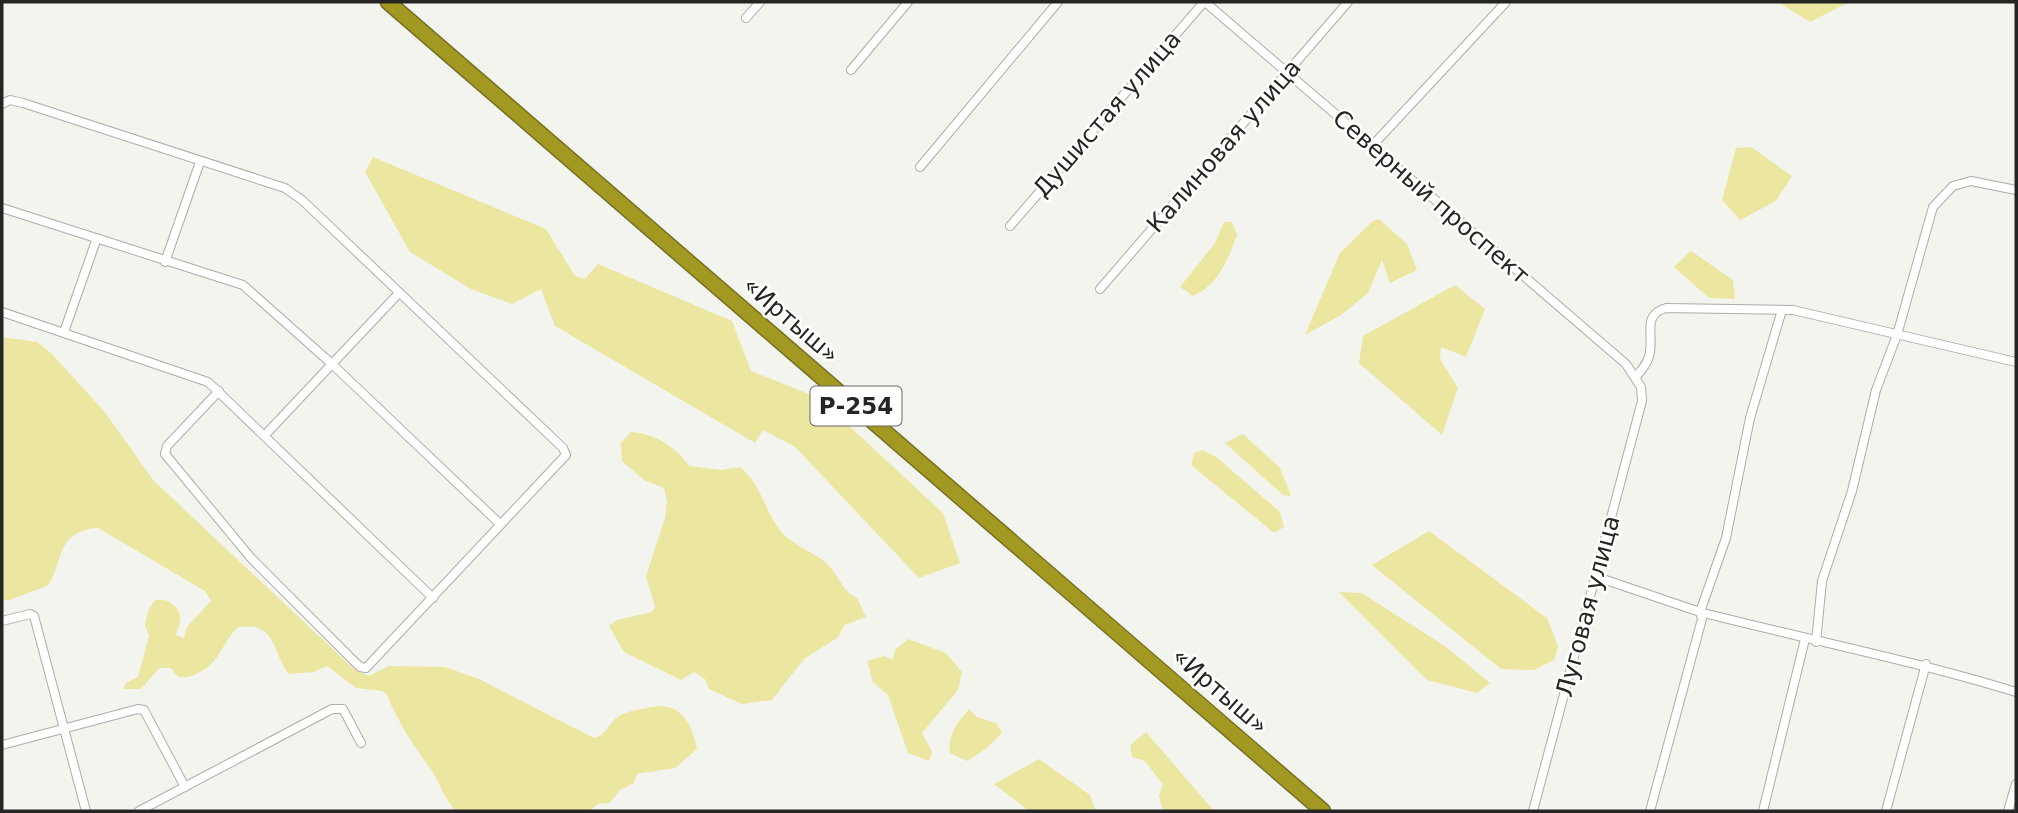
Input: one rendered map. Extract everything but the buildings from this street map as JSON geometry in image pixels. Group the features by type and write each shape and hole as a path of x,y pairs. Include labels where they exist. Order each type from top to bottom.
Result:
{"highway":[{"name":"«Иртыш»","path":"388,2 1323,811"}],"street":[{"path":"746,18 760,2"},
{"path":"850,70 908,2"},
{"path":"920,167 1058,2"},
{"name":"Северный проспект","path":"1204,2 1626,364 1641,387 1642,401"},
{"name":"Душистая улица","path":"1010,226 1204,2"},
{"name":"Калиновая улица","path":"1100,289 1349,2"},
{"path":"1373,146 1506,2"},
{"path":"2,104 10,100 23,103 285,188 302,200 564,448 566,455 371,665 360,667 251,558 165,454 167,446 219,391"},
{"path":"165,262 200,162"},
{"path":"1816,642 1822,581 1852,491 1876,390 1897,335 1927,225 1937,201 1953,186 1971,181 2016,190"},
{"path":"2,208 243,285 332,364 500,524"},
{"path":"64,332 97,238"},
{"path":"265,435 399,293"},
{"path":"1636,377 1647,363 1650,319 1658,310 1683,307 1793,310 2016,362"},
{"path":"1650,811 1703,622 1700,612 1726,538 1750,418 1782,310"},
{"path":"2,312 200,377 219,391 433,598"},
{"name":"Луговая улица","path":"1533,811 1642,401"},
{"path":"1597,577 1700,612 1816,642 1926,664 2016,692"},
{"path":"2,621 30,614 34,616 86,811"},
{"path":"1763,811 1805,639"},
{"path":"1886,811 1926,664"},
{"path":"139,811 332,709 343,709 361,743"},
{"path":"2,745 144,710 185,787"},
{"path":"2008,811 2016,784"}],"shaded area":[{"path":"1778,2 1849,2 1810,22"},
{"path":"1751,147 1792,176 1776,201 1740,220 1722,200 1736,148"},
{"path":"373,157 546,229 575,276 585,279 598,264 732,321 751,371 819,398 943,513 960,563 919,578 795,447 763,430 755,443 555,326 541,289 512,304 471,289 410,252 365,172"},
{"path":"1379,219 1407,244 1417,270 1390,283 1382,260 1368,293 1341,315 1305,335 1340,253 1373,221"},
{"path":"1224,222 1232,222 1237,235 1230,254 1216,278 1193,296 1180,287 1215,243"},
{"path":"1691,251 1733,280 1735,299 1709,298 1674,267"},
{"path":"1455,285 1485,309 1466,357 1441,347 1440,359 1458,388 1442,435 1359,363 1363,336"},
{"path":"2,337 37,342 51,353 104,411 154,481 354,669 369,676 389,666 445,667 479,679 594,738 602,734 622,714 657,706 667,707 682,714 687,721 697,749 675,768 637,774 634,783 620,790 610,803 598,804 590,811 456,811 405,731 387,694 356,688 327,666 313,672 288,674 271,640 260,629 238,627 215,660 194,675 181,677 171,668 159,668 141,689 123,689 127,682 138,677 149,636 145,625 148,611 155,600 168,601 175,606 180,620 176,635 184,638 187,627 211,601 205,591 98,528 75,534 68,540 49,585 10,600 2,600"},
{"path":"631,432 664,442 689,466 722,470 740,467 752,481 782,532 825,562 847,591 857,598 866,617 845,625 837,638 804,659 772,700 742,704 709,689 705,679 694,672 681,680 624,652 609,626 617,620 652,612 655,607 646,576 665,518 667,502 664,488 644,480 622,461 621,443"},
{"path":"1243,434 1280,468 1291,496 1283,495 1225,443"},
{"path":"1202,450 1215,456 1280,512 1284,527 1274,533 1191,465 1194,453"},
{"path":"1429,531 1547,618 1558,646 1555,659 1535,670 1501,669 1372,565"},
{"path":"1339,592 1362,593 1446,647 1490,683 1477,693 1427,680"},
{"path":"908,639 946,653 962,672 958,690 922,733 932,752 929,761 908,753 888,695 873,682 867,661 884,656 893,660 895,650"},
{"path":"969,709 977,717 996,723 1002,733 986,749 967,761 950,753 950,740 954,729"},
{"path":"1146,732 1214,811 1163,811 1159,796 1163,785 1145,761 1132,757 1130,745"},
{"path":"1039,759 1090,795 1096,811 1029,811 994,784"}]}
